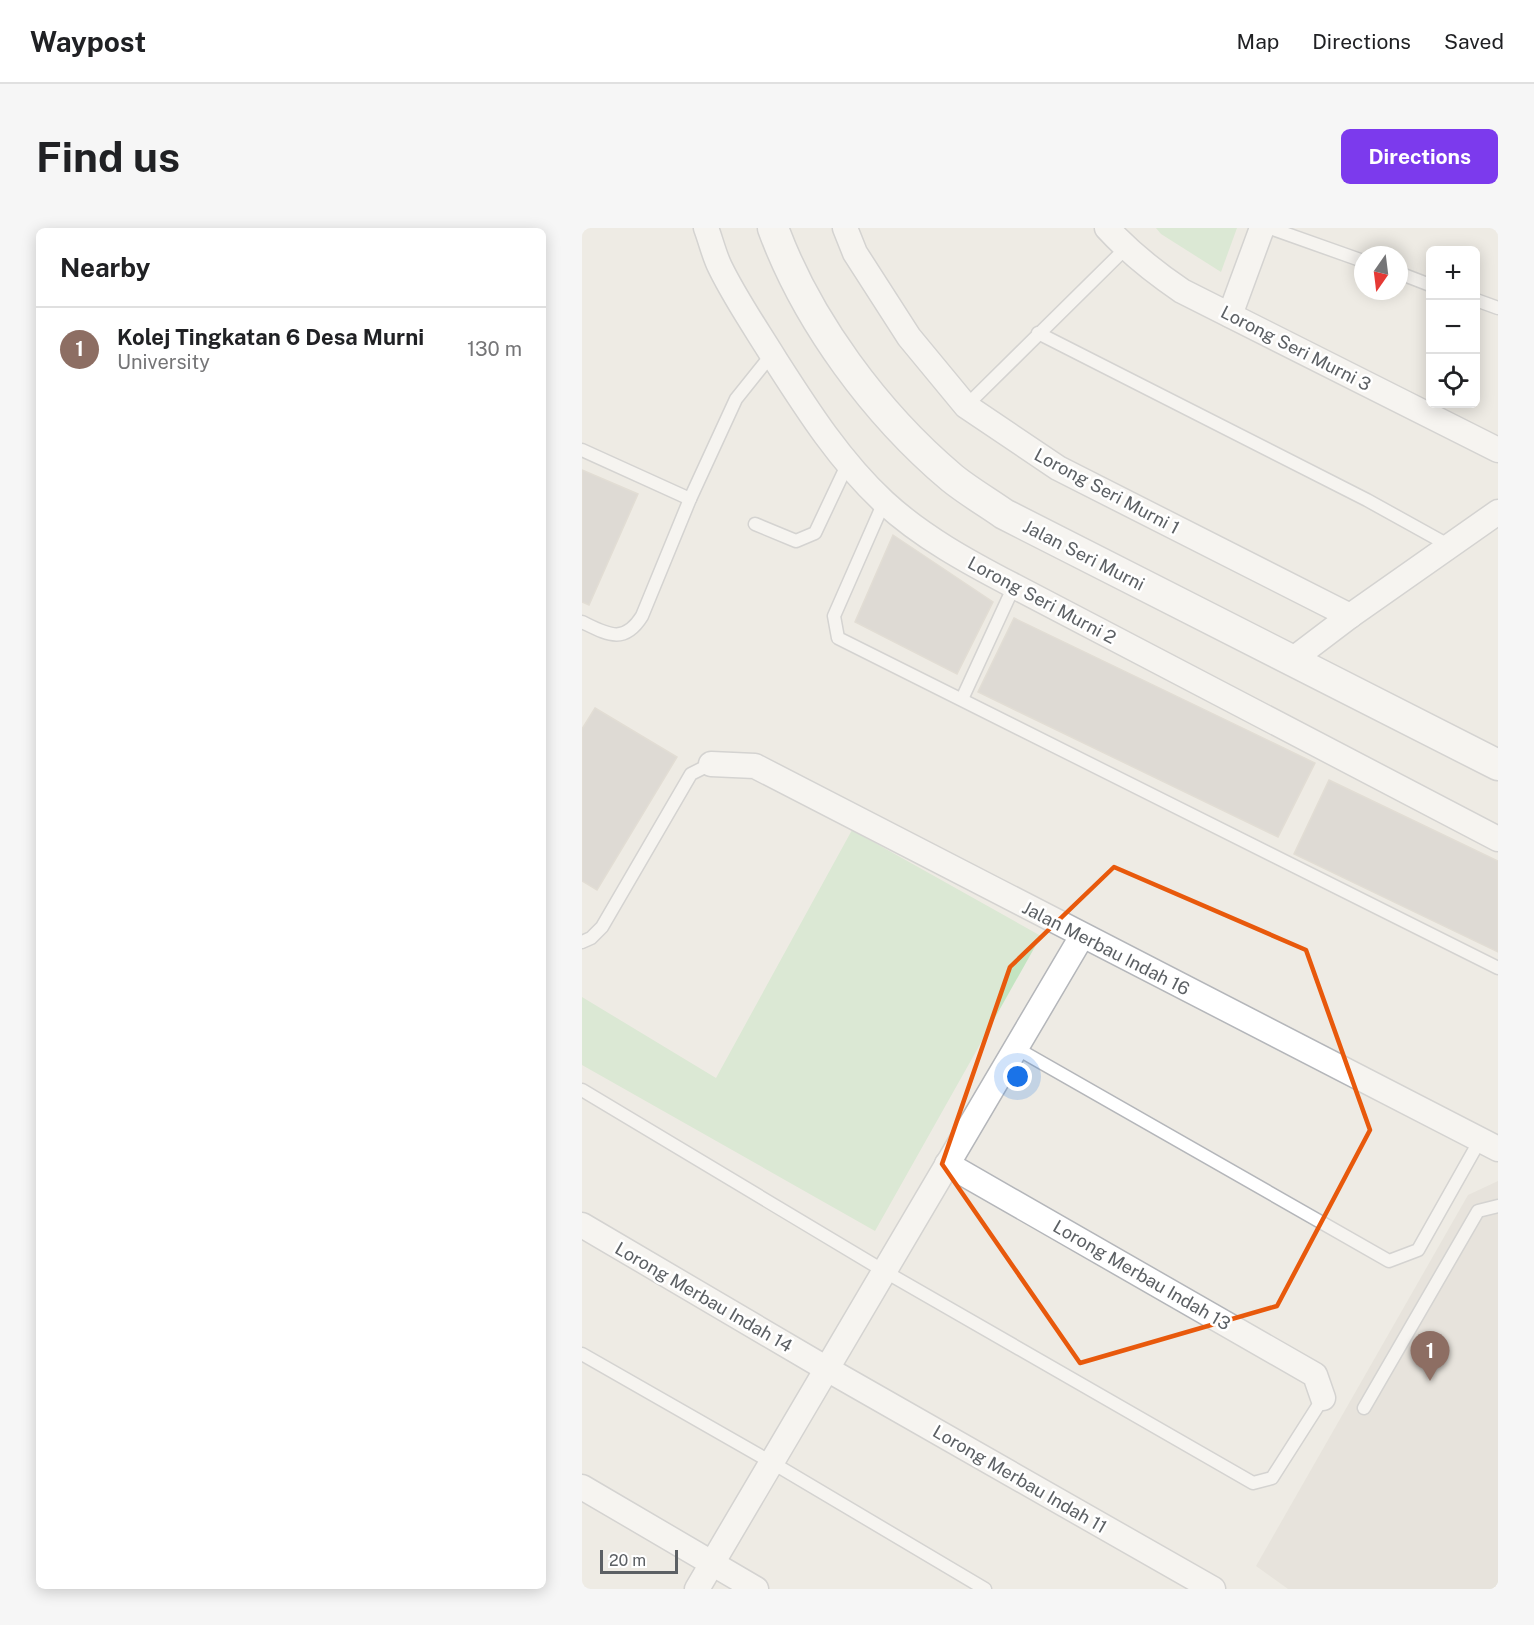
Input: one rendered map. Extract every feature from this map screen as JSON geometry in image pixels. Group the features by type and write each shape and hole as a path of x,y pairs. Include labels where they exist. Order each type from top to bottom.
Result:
{"street":[{"name":"Lorong Seri Murni 2","path":"706,228 720,266 754,328 812,418 848,463 884,502 919,530 957,556 1498,839"},
{"name":"Jalan Seri Murni","path":"773,228 781,249 820,324 864,388 904,434 953,479 1004,514 1498,765"},
{"name":"Lorong Seri Murni 1","path":"845,228 855,253 909,337 966,406 1058,468 1350,616"},
{"name":"Lorong Seri Murni 3","path":"1107,228 1125,249 1182,291 1498,450"},
{"path":"1230,315 1262,228"},
{"path":"1292,660 1350,616 1498,512"},
{"name":"Jalan Merbau Indah 16","path":"711,764 755,766 1489,1145"},
{"path":"697,1589 1082,936"},
{"name":"Lorong Merbau Indah 13","path":"947,1164 1315,1375 1323,1398"},
{"name":"Lorong Merbau Indah 14","path":"582,1225 826,1369"},
{"name":"Lorong Merbau Indah 11","path":"826,1369 1213,1589"},
{"path":"582,1487 756,1589"}],"lane":[{"path":"1270,228 1354,258"},
{"path":"966,406 1125,249"},
{"path":"1408,276 1426,283"},
{"path":"1480,301 1498,308"},
{"path":"1038,333 1367,500 1450,547"},
{"path":"582,622 604,633 615,635 625,633 635,627 642,616 690,499 736,399 772,354"},
{"path":"582,450 690,499"},
{"path":"755,524 796,541 815,533 848,463"},
{"path":"884,502 834,616 838,638 1498,968"},
{"path":"962,699 1014,586"},
{"path":"582,942 591,938 602,927 691,774 711,764"},
{"path":"1016,1048 1389,1261 1418,1250 1489,1145"},
{"path":"582,1090 884,1271 1253,1483 1272,1478 1323,1398"},
{"path":"1364,1408 1478,1211 1498,1206"},
{"path":"582,1354 771,1462 985,1589"}],"highlighted area":[{"path":"1114,867 1306,950 1370,1130 1277,1306 1080,1363 942,1164 1010,967"}],"shaded area":[{"path":"1498,1181 1498,1589 1288,1589 1256,1566 1468,1195"}],"green space":[{"path":"1156,228 1237,228 1221,272 1161,234"},
{"path":"852,830 1041,936 875,1231 582,1065 582,997 716,1078"}],"building":[{"path":"582,470 638,494 589,605 582,602"},
{"path":"893,535 993,602 957,674 855,622"},
{"path":"1014,618 1315,763 1278,837 978,692"},
{"path":"595,708 677,757 597,890 582,881 582,729"},
{"path":"1329,780 1498,861 1498,952 1294,854"}],"place":[{"name":"Kolej Tingkatan 6 Desa Murni","path":"1430,1381"}]}
